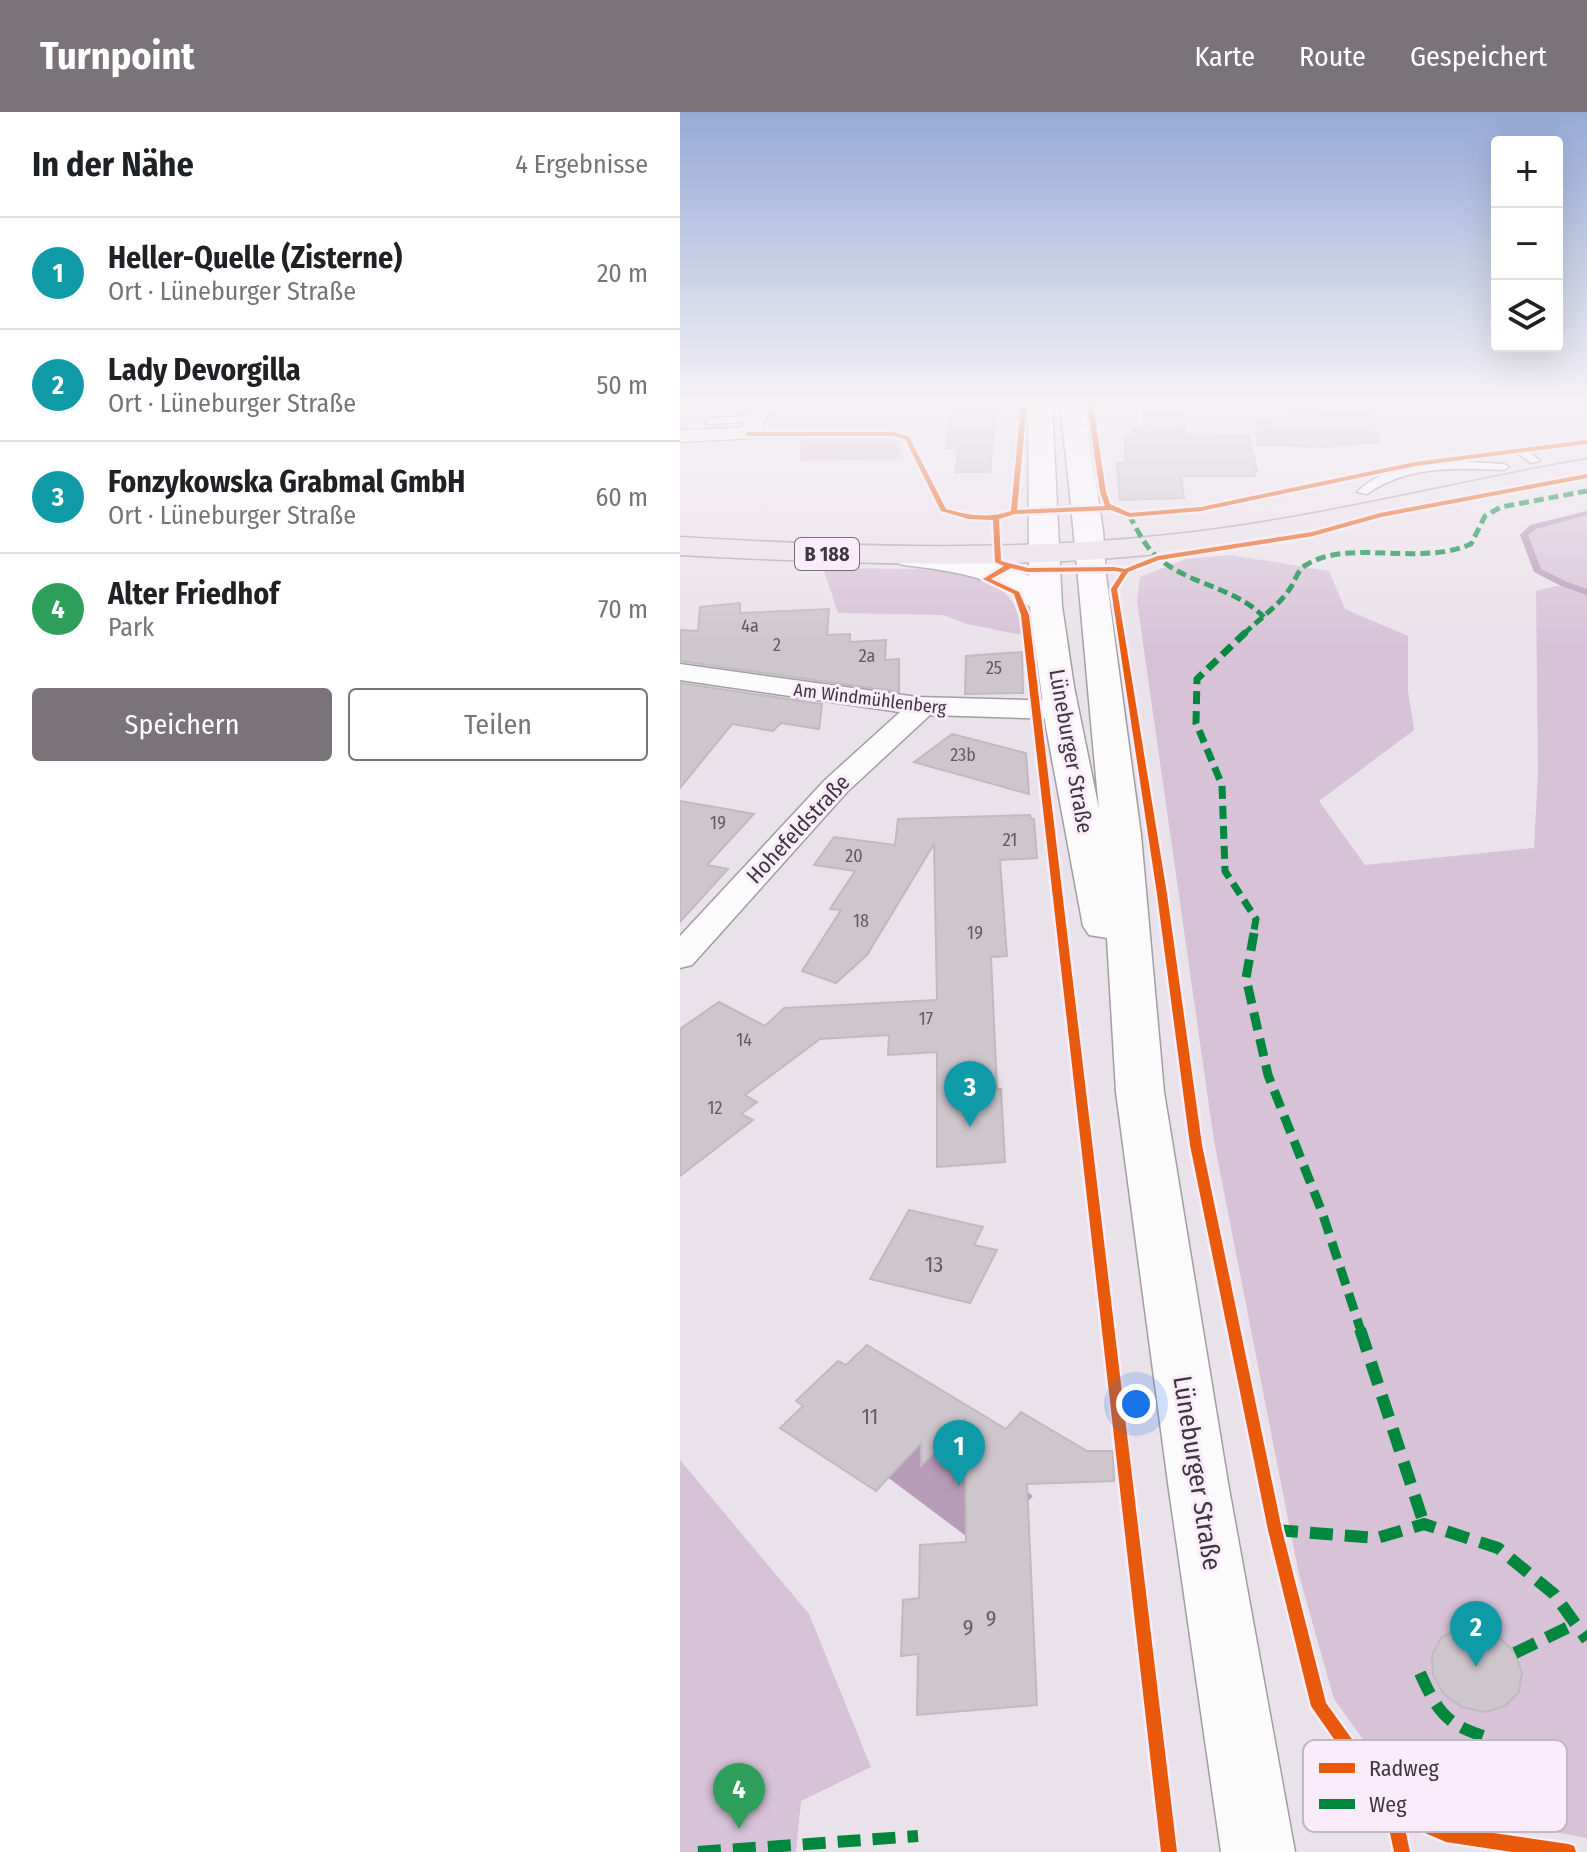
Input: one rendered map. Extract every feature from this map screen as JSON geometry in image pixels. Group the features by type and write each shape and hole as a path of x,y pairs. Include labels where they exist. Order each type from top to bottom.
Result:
{"main road":[{"name":"B 188","path":"680,530 817,536 1043,532 1089,541 1147,546 1246,534 1423,485"},
{"name":"B 188","path":"1089,541 1155,527 1468,485"},
{"name":"B 188","path":"680,546 898,555 1043,532"}],"street":[{"name":"Lüneburger Straße","path":"1042,485 1046,604 1061,710 1140,1092 1198,1483 1258,1852"},
{"name":"Lüneburger Straße","path":"1082,485 1121,835 1140,1092"},
{"path":"898,555 972,565 998,572 1034,592 1046,604"},
{"name":"Am Windmühlenberg","path":"680,672 922,707 997,712 1061,710"},
{"name":"Hohefeldstraße","path":"680,957 836,786 922,707"}],"shaded area":[{"path":"1587,513 1587,1838 1554,1832 1567,1832 1567,1740 1363,1740 1334,1699 1299,1575 1214,1141 1137,601 1140,577 1186,559 1231,555 1329,571 1345,609 1408,636 1408,691 1414,730 1319,801 1365,865 1534,848 1538,772 1536,591 1556,586 1571,587 1537,570 1524,535 1533,527"},
{"path":"823,568 919,569 983,577 979,580 998,588 1011,599 1022,635 967,624 943,615 838,613"},
{"path":"937,1428 1033,1496 982,1548 886,1476"},
{"path":"680,1460 809,1614 871,1767 801,1801 796,1852 680,1852"}],"building":[{"path":"1119,485 1182,485 1184,498 1120,500"},
{"path":"740,603 740,613 829,609 827,635 850,634 850,642 886,640 885,660 899,659 899,692 680,661 680,630 698,631 700,607"},
{"path":"1022,652 1023,693 965,694 966,656"},
{"path":"680,683 822,704 819,729 781,723 773,731 732,724 680,788"},
{"path":"952,734 1026,753 1029,794 914,762"},
{"path":"680,801 754,814 707,865 728,869 680,922"},
{"path":"1030,815 1034,819 1037,858 1000,860 1007,956 991,957 997,1089 1001,1089 1005,1162 937,1167 937,1052 888,1055 889,1035 820,1039 745,1095 757,1102 741,1114 753,1120 680,1176 680,1029 719,1002 765,1026 784,1008 937,1000 934,844 867,955 836,983 802,971 841,910 830,909 855,871 814,865 834,837 895,845 898,819"},
{"path":"909,1210 983,1227 974,1245 997,1250 970,1303 870,1279"},
{"path":"867,1345 1006,1429 1021,1412 1087,1451 1113,1451 1114,1481 1027,1484 1037,1705 917,1715 918,1654 901,1656 903,1600 919,1598 920,1545 966,1542 965,1420 921,1466 921,1443 876,1491 780,1428 803,1406 796,1401 838,1361 846,1365"},
{"path":"1479,1628 1499,1637 1515,1653 1522,1673 1519,1692 1505,1706 1485,1712 1462,1707 1444,1694 1433,1675 1432,1655 1441,1638 1458,1629"}],"waterway":[{"path":"1587,513 1533,527 1524,535 1537,570 1587,592"}],"marked path":[{"path":"1424,1524 1322,1212 1268,1075 1246,978 1256,919 1225,871 1222,785 1196,723 1197,679 1288,592 1302,567 1319,558 1346,553 1450,553 1471,544 1485,516 1501,507 1587,491"},
{"path":"1129,515 1157,557 1183,574 1240,597 1264,617"},
{"path":"1275,1530 1377,1538 1424,1524 1498,1548 1554,1594 1587,1640"},
{"path":"1515,1653 1577,1623"},
{"path":"1420,1673 1445,1718 1462,1729 1492,1739"},
{"path":"698,1852 918,1836"}],"cycle path":[{"path":"931,485 943,510 969,517 996,518 1014,512 1112,508 1129,515 1201,509 1314,485"},
{"path":"1014,512 1016,485"},
{"path":"1102,485 1107,505 1112,508"},
{"path":"1343,1740 1319,1706 1275,1530 1196,1145 1162,894 1114,589 1126,571 1157,558 1313,534 1380,515 1538,485"},
{"path":"996,518 998,562 1028,570 1126,571"},
{"path":"1009,566 986,579 1017,593 1025,615 1169,1852"},
{"path":"1398,1832 1402,1852"},
{"path":"1441,1832 1568,1852"}],"place":[{"name":"Fonzykowska Grabmal GmbH","path":"970,1127"},
{"name":"Heller-Quelle (Zisterne)","path":"959,1486"},
{"name":"Lady Devorgilla","path":"1476,1667"},
{"name":"Alter Friedhof","path":"739,1829"}]}
